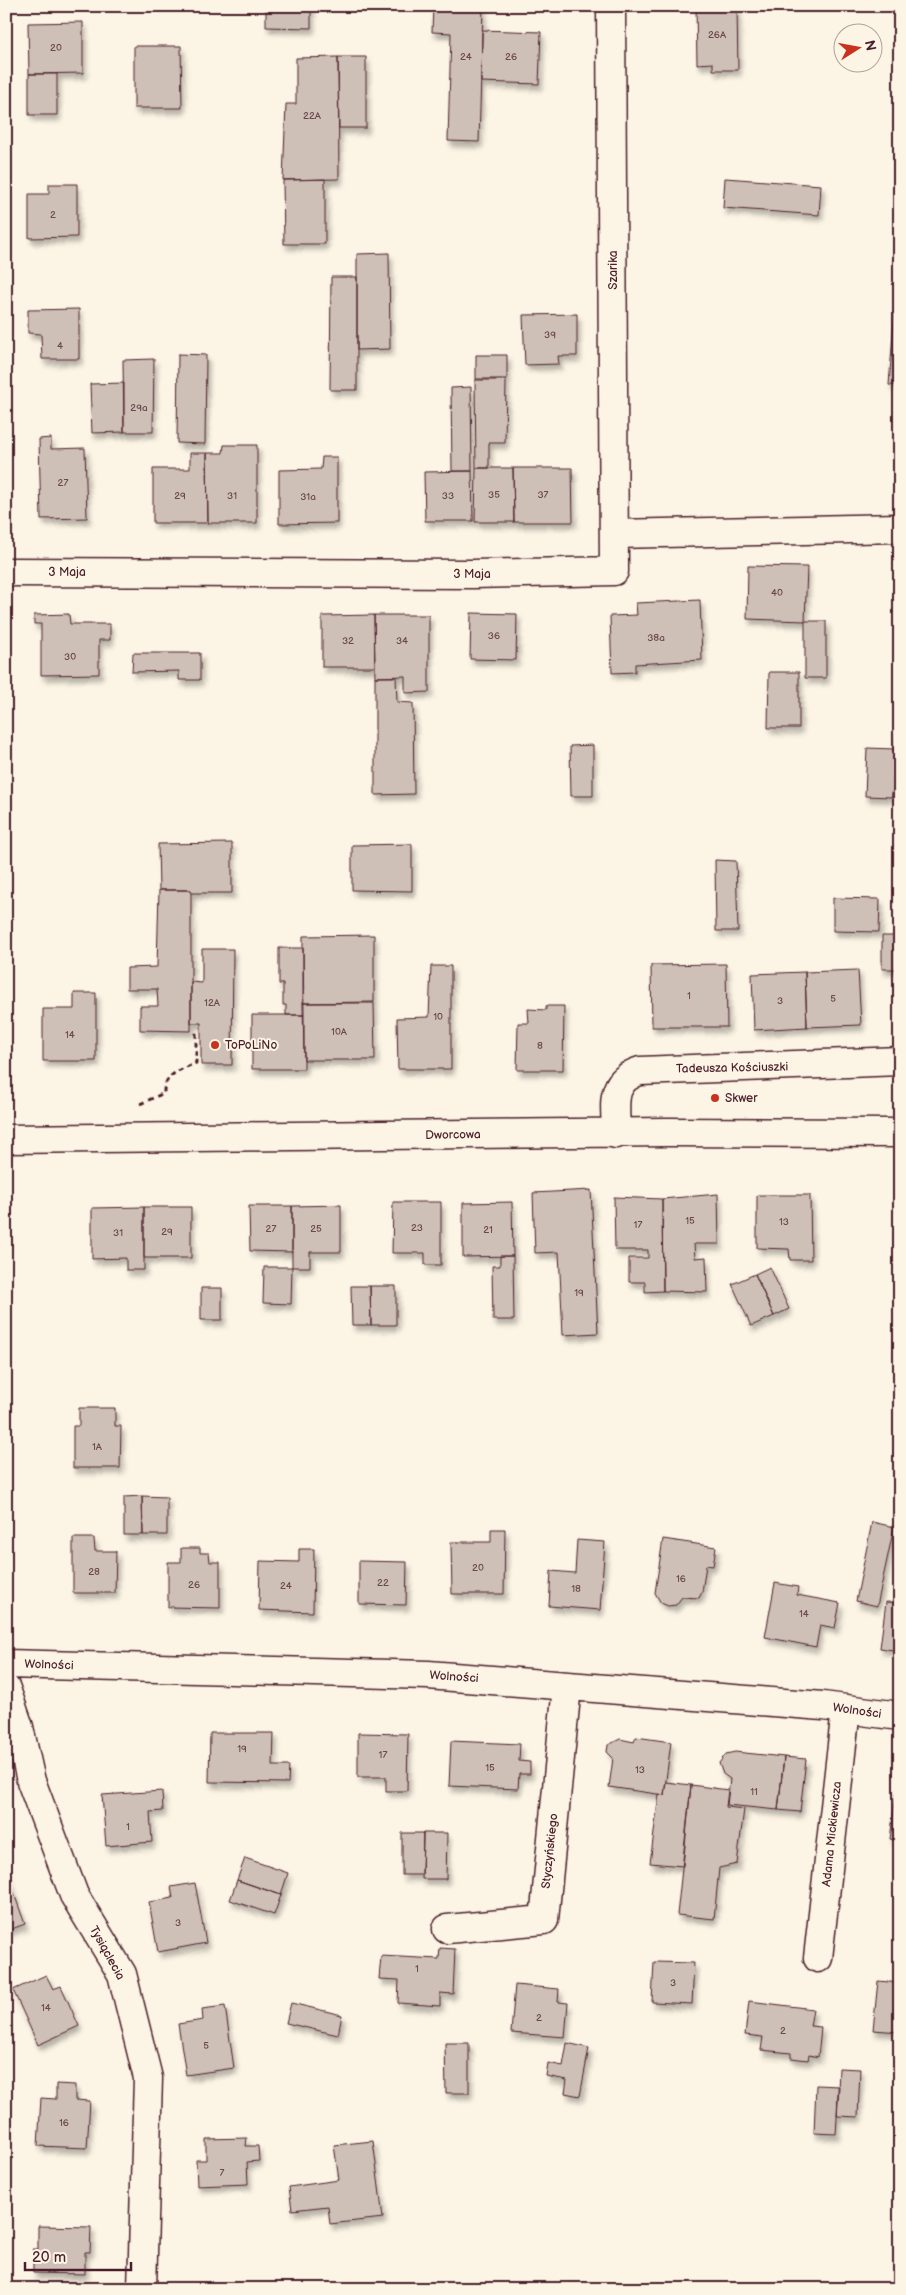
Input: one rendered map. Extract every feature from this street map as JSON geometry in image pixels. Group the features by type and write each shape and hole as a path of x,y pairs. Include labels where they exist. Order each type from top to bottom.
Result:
{"street":[{"name":"Szarika","path":"612,6 614,534"},
{"path":"614,534 900,528"},
{"name":"3 Maja","path":"6,572 473,574 614,571 614,534"},
{"name":"Tadeusza Kościuszki","path":"616,1134 616,1090 629,1074 640,1071 900,1061"},
{"name":"Dworcowa","path":"6,1139 616,1134 900,1134"},
{"name":"Wolności","path":"6,1664 428,1675 846,1709 900,1716"},
{"name":"Styczyńskiego","path":"447,1929 544,1920 567,1686"},
{"name":"Tysiąclecia","path":"6,1689 19,1727 31,1781 74,1895 122,1974 148,2078 142,2289"},
{"name":"Adama Mickiewicza","path":"818,1958 846,1709"}],"path":[{"path":"138,1105 164,1093 167,1079 196,1063 196,1029"}],"building":[{"path":"266,6 311,6 311,28 266,27"},
{"path":"433,6 483,6 479,142 448,141 451,33 432,32"},
{"path":"696,6 737,7 738,70 713,70 713,63 697,64"},
{"path":"83,22 83,73 29,74 28,23"},
{"path":"482,30 541,32 539,84 481,82"},
{"path":"134,46 181,46 182,108 134,108"},
{"path":"338,57 339,179 283,180 286,104 296,104 296,58"},
{"path":"338,57 366,57 366,128 339,128"},
{"path":"29,74 57,74 57,115 29,115"},
{"path":"725,178 821,185 819,215 723,208"},
{"path":"325,179 325,244 284,244 283,180"},
{"path":"49,184 77,184 77,237 29,238 29,194 49,194"},
{"path":"900,245 900,386 889,385"},
{"path":"389,253 390,349 357,350 357,254"},
{"path":"331,277 357,277 357,390 330,390"},
{"path":"79,309 79,359 42,359 41,334 28,333 28,310"},
{"path":"577,314 577,356 558,356 559,364 525,365 523,315"},
{"path":"178,354 206,355 205,444 177,443"},
{"path":"476,355 507,355 507,379 476,379"},
{"path":"154,359 153,432 124,432 123,360"},
{"path":"475,380 506,380 505,443 489,443 489,468 476,468"},
{"path":"124,383 124,432 92,433 90,384"},
{"path":"471,387 472,471 452,471 451,388"},
{"path":"51,438 51,449 85,448 87,518 41,519 39,439"},
{"path":"224,445 257,445 257,523 208,523 207,453 223,453"},
{"path":"190,453 207,453 208,523 153,523 153,469 190,469"},
{"path":"322,457 337,457 337,523 279,524 279,470 321,469"},
{"path":"476,468 513,468 514,522 475,522"},
{"path":"513,468 572,468 573,522 514,522"},
{"path":"472,471 473,521 425,521 424,472"},
{"path":"748,566 807,567 805,621 747,619"},
{"path":"700,600 702,660 635,664 635,672 612,673 610,616 637,615 636,603"},
{"path":"471,613 517,614 516,660 470,659"},
{"path":"69,614 70,624 110,624 110,640 99,640 99,674 41,675 41,624 34,624 34,615"},
{"path":"374,615 375,667 322,667 322,616"},
{"path":"374,615 429,615 429,692 405,693 405,676 375,677"},
{"path":"805,621 826,621 826,678 805,678"},
{"path":"133,653 200,653 200,680 179,680 179,671 132,672"},
{"path":"769,672 799,672 799,728 768,728"},
{"path":"375,677 396,677 397,702 413,703 414,794 375,795"},
{"path":"896,733 900,733 900,797 892,797"},
{"path":"593,745 593,796 571,796 570,746"},
{"path":"867,748 895,749 892,797 865,796"},
{"path":"232,843 232,893 191,893 191,890 159,890 158,844"},
{"path":"412,844 412,891 352,890 352,845"},
{"path":"715,860 736,861 738,931 716,931"},
{"path":"159,890 191,890 191,1031 140,1030 140,1006 158,1006 157,989 127,989 127,968 157,967"},
{"path":"833,898 880,899 879,932 833,931"},
{"path":"374,935 374,1002 303,1003 303,936"},
{"path":"882,936 900,936 900,969 882,969"},
{"path":"279,948 303,948 304,1015 286,1015 286,1005 283,1005 283,984 279,984"},
{"path":"202,949 233,949 232,1065 201,1065 201,1023 191,1023 191,982 202,983"},
{"path":"726,964 727,1027 652,1027 651,965"},
{"path":"431,966 451,966 451,1069 398,1069 397,1018 429,1017"},
{"path":"858,970 861,1025 807,1027 805,972"},
{"path":"805,972 807,1027 754,1030 752,974"},
{"path":"74,993 96,993 96,1061 43,1061 43,1009 74,1009"},
{"path":"303,1003 374,1003 375,1060 304,1060"},
{"path":"546,1006 564,1006 563,1070 517,1070 518,1023 529,1023 528,1009 546,1010"},
{"path":"252,1015 304,1015 304,1069 252,1069"},
{"path":"591,1190 598,1333 563,1335 559,1252 535,1253 533,1193"},
{"path":"718,1194 719,1244 694,1244 695,1258 706,1257 707,1292 663,1291 662,1199"},
{"path":"757,1195 810,1195 811,1260 790,1260 789,1249 757,1248"},
{"path":"614,1197 662,1199 663,1291 645,1292 645,1282 629,1282 629,1258 648,1258 648,1250 615,1250"},
{"path":"393,1202 441,1202 441,1265 425,1265 425,1253 392,1253"},
{"path":"512,1202 513,1256 463,1257 463,1203"},
{"path":"341,1205 341,1252 310,1252 310,1267 292,1267 292,1206"},
{"path":"249,1206 292,1206 292,1252 250,1251"},
{"path":"144,1207 191,1207 191,1258 144,1258"},
{"path":"144,1207 144,1270 126,1270 126,1258 92,1259 92,1208"},
{"path":"500,1256 513,1256 514,1320 493,1320 492,1266 500,1266"},
{"path":"264,1267 292,1267 291,1304 263,1303"},
{"path":"770,1267 789,1309 774,1316 755,1274"},
{"path":"755,1274 774,1316 751,1326 732,1284"},
{"path":"351,1286 370,1286 371,1325 352,1325"},
{"path":"370,1286 396,1286 396,1325 371,1325"},
{"path":"201,1288 222,1288 222,1320 201,1320"},
{"path":"79,1408 115,1408 115,1426 121,1426 120,1468 73,1468 73,1426 79,1426"},
{"path":"142,1496 167,1497 167,1535 143,1535"},
{"path":"142,1496 143,1535 124,1535 124,1497"},
{"path":"872,1522 894,1527 877,1606 856,1601"},
{"path":"491,1529 505,1529 504,1594 452,1594 451,1542 491,1542"},
{"path":"73,1538 94,1538 95,1551 116,1551 115,1593 73,1593"},
{"path":"663,1539 716,1547 713,1566 706,1565 702,1592 699,1598 682,1597 676,1605 668,1606 661,1603 655,1593"},
{"path":"577,1540 605,1542 600,1610 549,1606 551,1571 575,1573"},
{"path":"181,1548 200,1548 200,1553 209,1553 210,1562 220,1562 220,1608 168,1607 168,1562 181,1562"},
{"path":"299,1549 314,1549 313,1612 259,1610 260,1561 299,1562"},
{"path":"359,1561 407,1562 406,1605 359,1604"},
{"path":"775,1583 798,1587 797,1595 840,1603 835,1628 820,1625 816,1647 765,1637"},
{"path":"886,1602 900,1603 900,1651 880,1648"},
{"path":"210,1733 274,1733 273,1766 289,1766 288,1783 209,1782"},
{"path":"358,1733 408,1734 407,1791 386,1791 386,1777 358,1777"},
{"path":"636,1737 671,1742 664,1795 609,1787 613,1758 607,1752 608,1745 620,1739 634,1742"},
{"path":"451,1741 520,1744 519,1761 530,1762 530,1774 519,1774 518,1789 449,1786"},
{"path":"735,1752 784,1757 778,1810 727,1805 730,1779 723,1774 719,1763 726,1754"},
{"path":"784,1757 806,1759 800,1812 778,1810"},
{"path":"666,1782 691,1785 683,1866 650,1863 659,1794 664,1795"},
{"path":"691,1785 728,1790 726,1807 744,1809 737,1864 719,1868 714,1919 677,1915"},
{"path":"162,1791 163,1811 150,1812 152,1842 106,1846 102,1795"},
{"path":"896,1794 900,1794 900,1841 890,1839"},
{"path":"402,1833 423,1833 422,1875 402,1875"},
{"path":"423,1833 447,1833 446,1879 422,1879"},
{"path":"245,1858 288,1873 281,1895 237,1880"},
{"path":"6,1871 25,1924 6,1931"},
{"path":"237,1880 281,1895 274,1915 230,1900"},
{"path":"195,1883 206,1943 158,1952 149,1902 173,1898 171,1887"},
{"path":"440,1948 455,1949 453,1994 440,1993 440,2006 398,2003 399,1980 379,1979 381,1956 439,1959"},
{"path":"654,1962 694,1963 692,2004 652,2002"},
{"path":"46,1975 53,1989 61,1986 79,2026 38,2045 13,1990"},
{"path":"878,1981 900,1983 900,2032 873,2030"},
{"path":"515,1985 559,1989 558,2002 568,2003 565,2037 511,2033"},
{"path":"749,2001 813,2009 810,2026 821,2027 818,2057 809,2055 808,2060 791,2058 791,2053 761,2050 763,2037 745,2035"},
{"path":"291,2003 342,2015 338,2035 286,2023"},
{"path":"225,2006 234,2068 186,2075 178,2024 203,2020 202,2009"},
{"path":"445,2043 469,2043 469,2093 446,2093"},
{"path":"567,2043 589,2048 580,2096 565,2093 567,2080 546,2076 548,2063 563,2066"},
{"path":"839,2068 860,2069 858,2117 837,2116"},
{"path":"56,2084 75,2085 75,2100 90,2101 87,2148 38,2146 41,2098 56,2099"},
{"path":"816,2085 839,2086 836,2134 814,2133"},
{"path":"247,2138 246,2146 258,2146 259,2161 247,2162 248,2184 197,2186 196,2160 206,2160 206,2139"},
{"path":"373,2141 383,2218 330,2224 328,2206 292,2210 289,2187 339,2180 334,2145"},
{"path":"38,2226 91,2227 90,2252 85,2252 85,2274 33,2273 33,2249 38,2249"}],"place":[{"name":"ToPoLiNo","path":"215,1045"},
{"name":"Skwer","path":"715,1098"}]}
